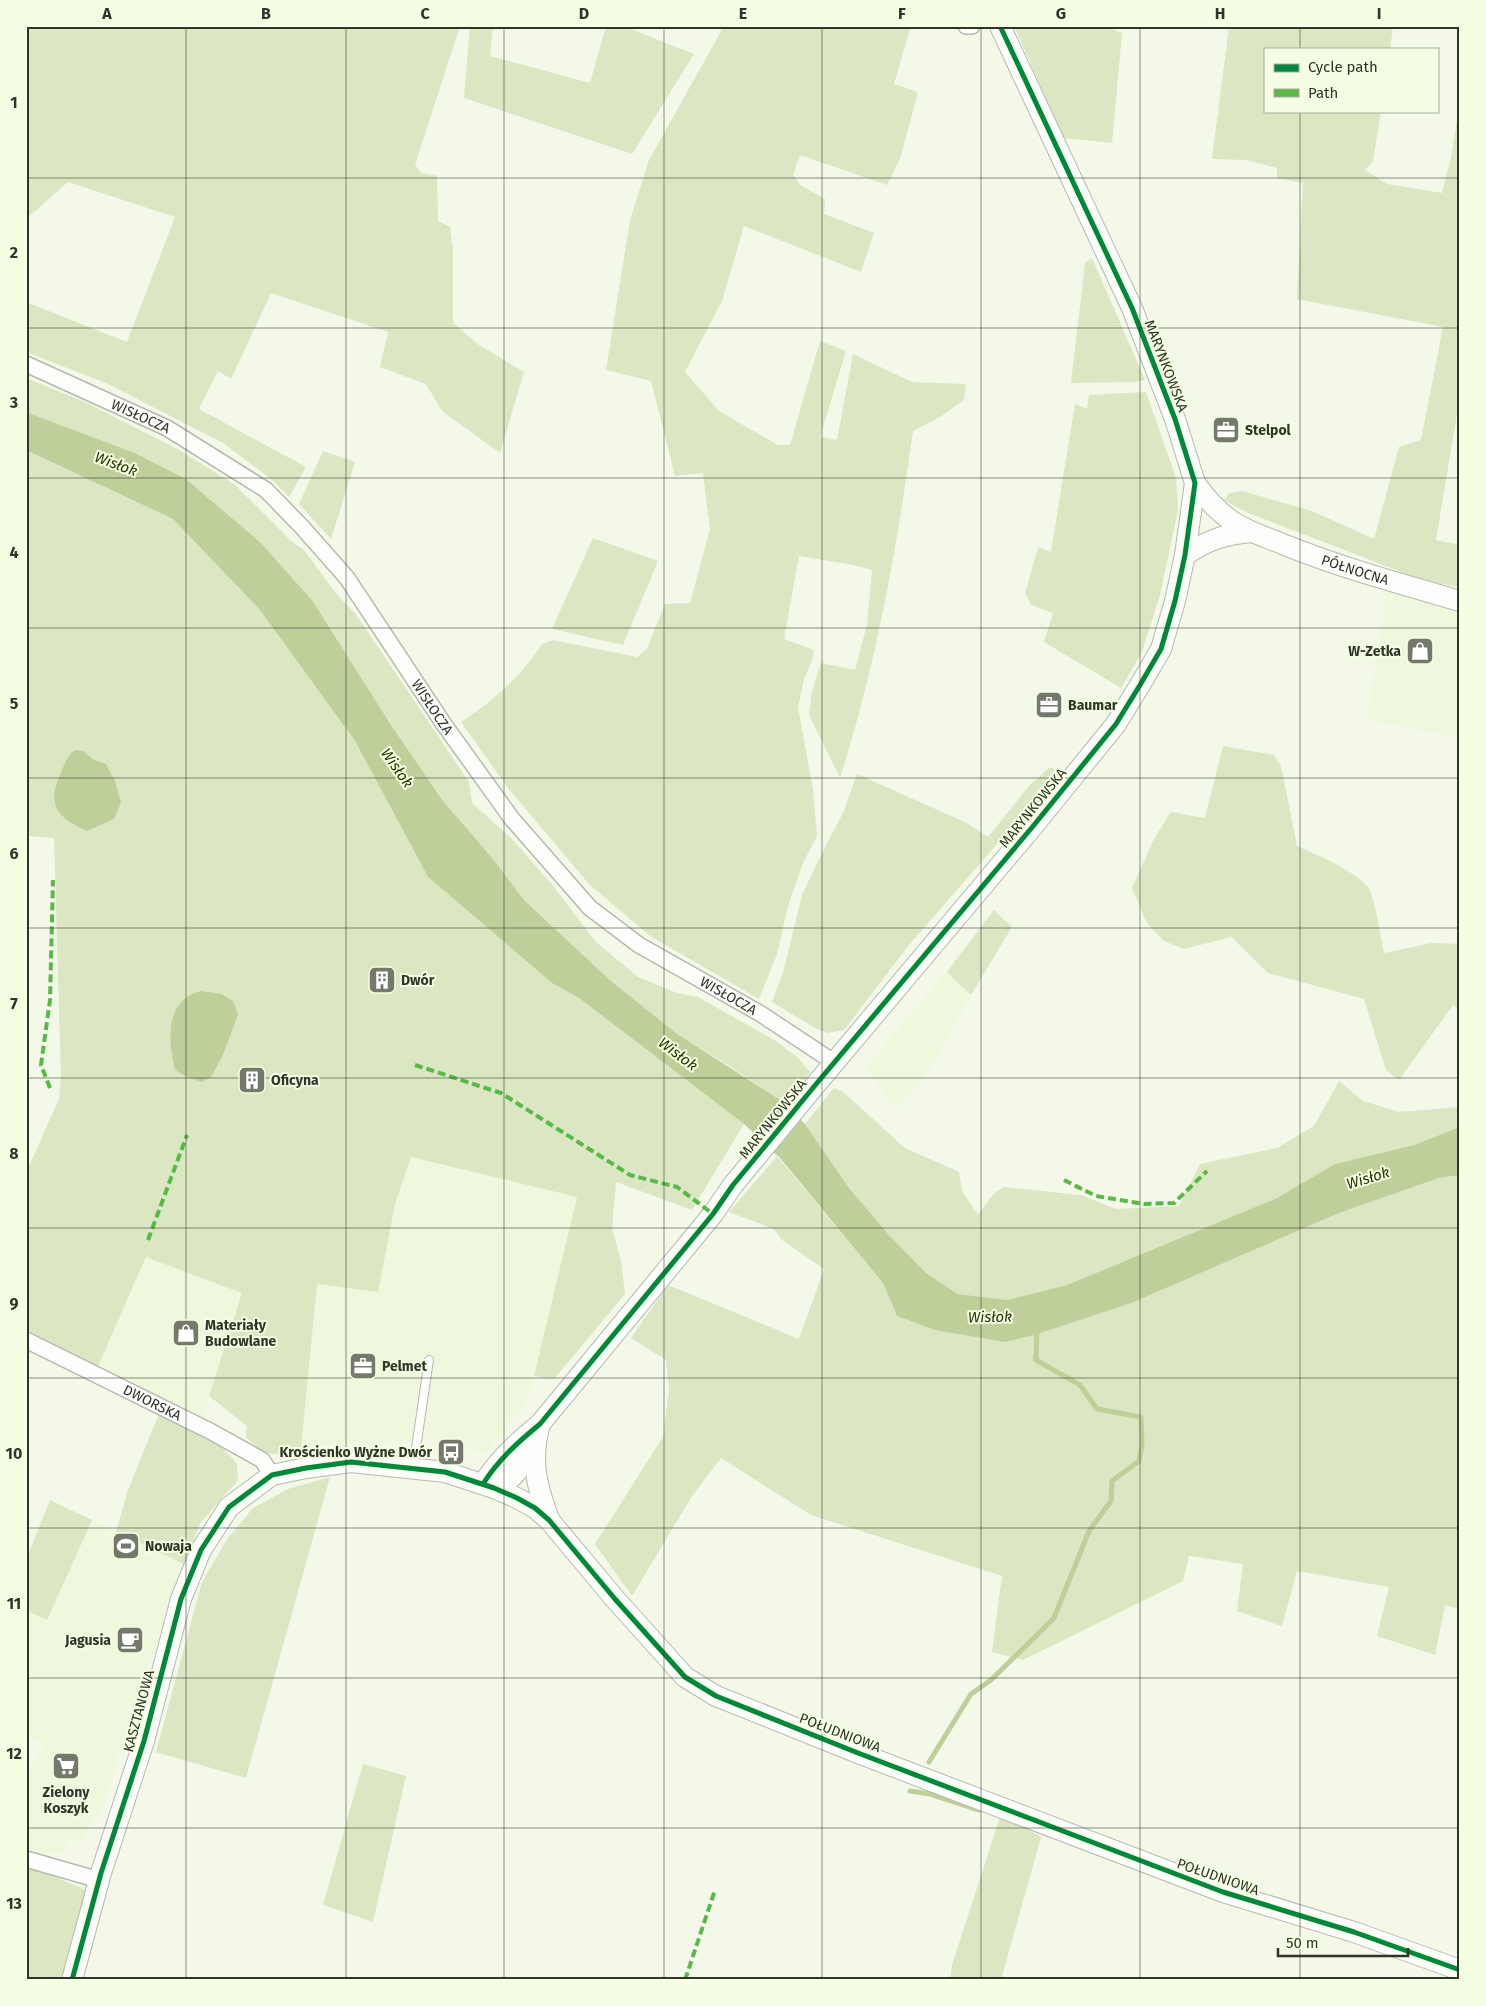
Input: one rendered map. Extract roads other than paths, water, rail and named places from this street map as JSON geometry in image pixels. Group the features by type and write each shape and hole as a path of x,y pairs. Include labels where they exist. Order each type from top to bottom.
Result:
{"street":[{"path":"966,26 972,26"},
{"name":"MARYNKOWSKA","path":"489,1486 493,1468 516,1444 540,1424 713,1214 733,1185 1116,724 1160,649 1186,555 1195,483 1175,420 1132,308 1000,26"},
{"name":"WISŁOCZA","path":"26,364 167,428 266,490 347,578 443,723 512,819 590,908 639,945 761,1014 835,1063"},
{"name":"PÓŁNOCNA","path":"1195,483 1213,506 1230,520 1252,532 1346,567 1460,602"},
{"name":"PÓŁNOCNA","path":"1186,555 1221,536 1252,532"},
{"name":"DWORSKA","path":"26,1340 210,1430 262,1460 272,1475"},
{"name":"MARYNKOWSKA","path":"540,1424 534,1443 539,1493 550,1520"},
{"path":"489,1486 510,1481 528,1456 534,1443"},
{"name":"POŁUDNIOWA","path":"272,1475 351,1462 445,1472 489,1486 535,1508 550,1520 615,1599 685,1677 716,1696 1198,1883 1354,1932 1460,1970"},
{"name":"KASZTANOWA","path":"72,1980 99,1880 144,1741 181,1599 200,1550 229,1508 272,1475"},
{"path":"26,1858 99,1880"}],"lane":[{"path":"413,1468 429,1360"}],"water":[{"name":"Wisłok","path":"26,412 135,453 186,479 260,542 312,600 391,725 443,801 493,859 524,900 611,981 676,1033 780,1100 805,1124 849,1188 889,1235 926,1273 958,1294 1007,1300 1067,1285 1277,1198 1335,1164 1414,1145 1460,1127 1460,1175 1439,1178 1339,1213 1131,1303 1034,1335 1005,1342 935,1330 897,1316 883,1283 780,1158 744,1124 579,998 552,983 428,877 355,741 260,610 173,519 26,450"},
{"path":"75,750 83,751 94,760 106,764 115,781 121,803 114,819 87,831 68,821 57,809 55,802 57,784 61,773 68,757"},
{"path":"201,991 221,994 233,1001 238,1014 223,1055 211,1077 202,1082 189,1078 175,1070 170,1035 175,1012 180,1003 189,996"}],"waterway":[{"path":"929,1762 971,1694 991,1680 1054,1618 1089,1531 1111,1501 1112,1481 1139,1461 1142,1444 1141,1417 1097,1409 1080,1385 1036,1360 1037,1328"},
{"path":"910,1791 930,1794 979,1810"}],"place":[{"name":"Stelpol","path":"1226,430"},
{"name":"W-Zetka","path":"1420,651"},
{"name":"Baumar","path":"1049,705"},
{"name":"Dwór","path":"382,980"},
{"name":"Oficyna","path":"252,1080"},
{"name":"Materiały Budowlane","path":"186,1333"},
{"name":"Pelmet","path":"363,1366"},
{"name":"Krościenko Wyżne Dwór","path":"451,1452"},
{"name":"Nowaja","path":"126,1546"},
{"name":"Jagusia","path":"130,1640"},
{"name":"Zielony Koszyk","path":"66,1766"}]}
